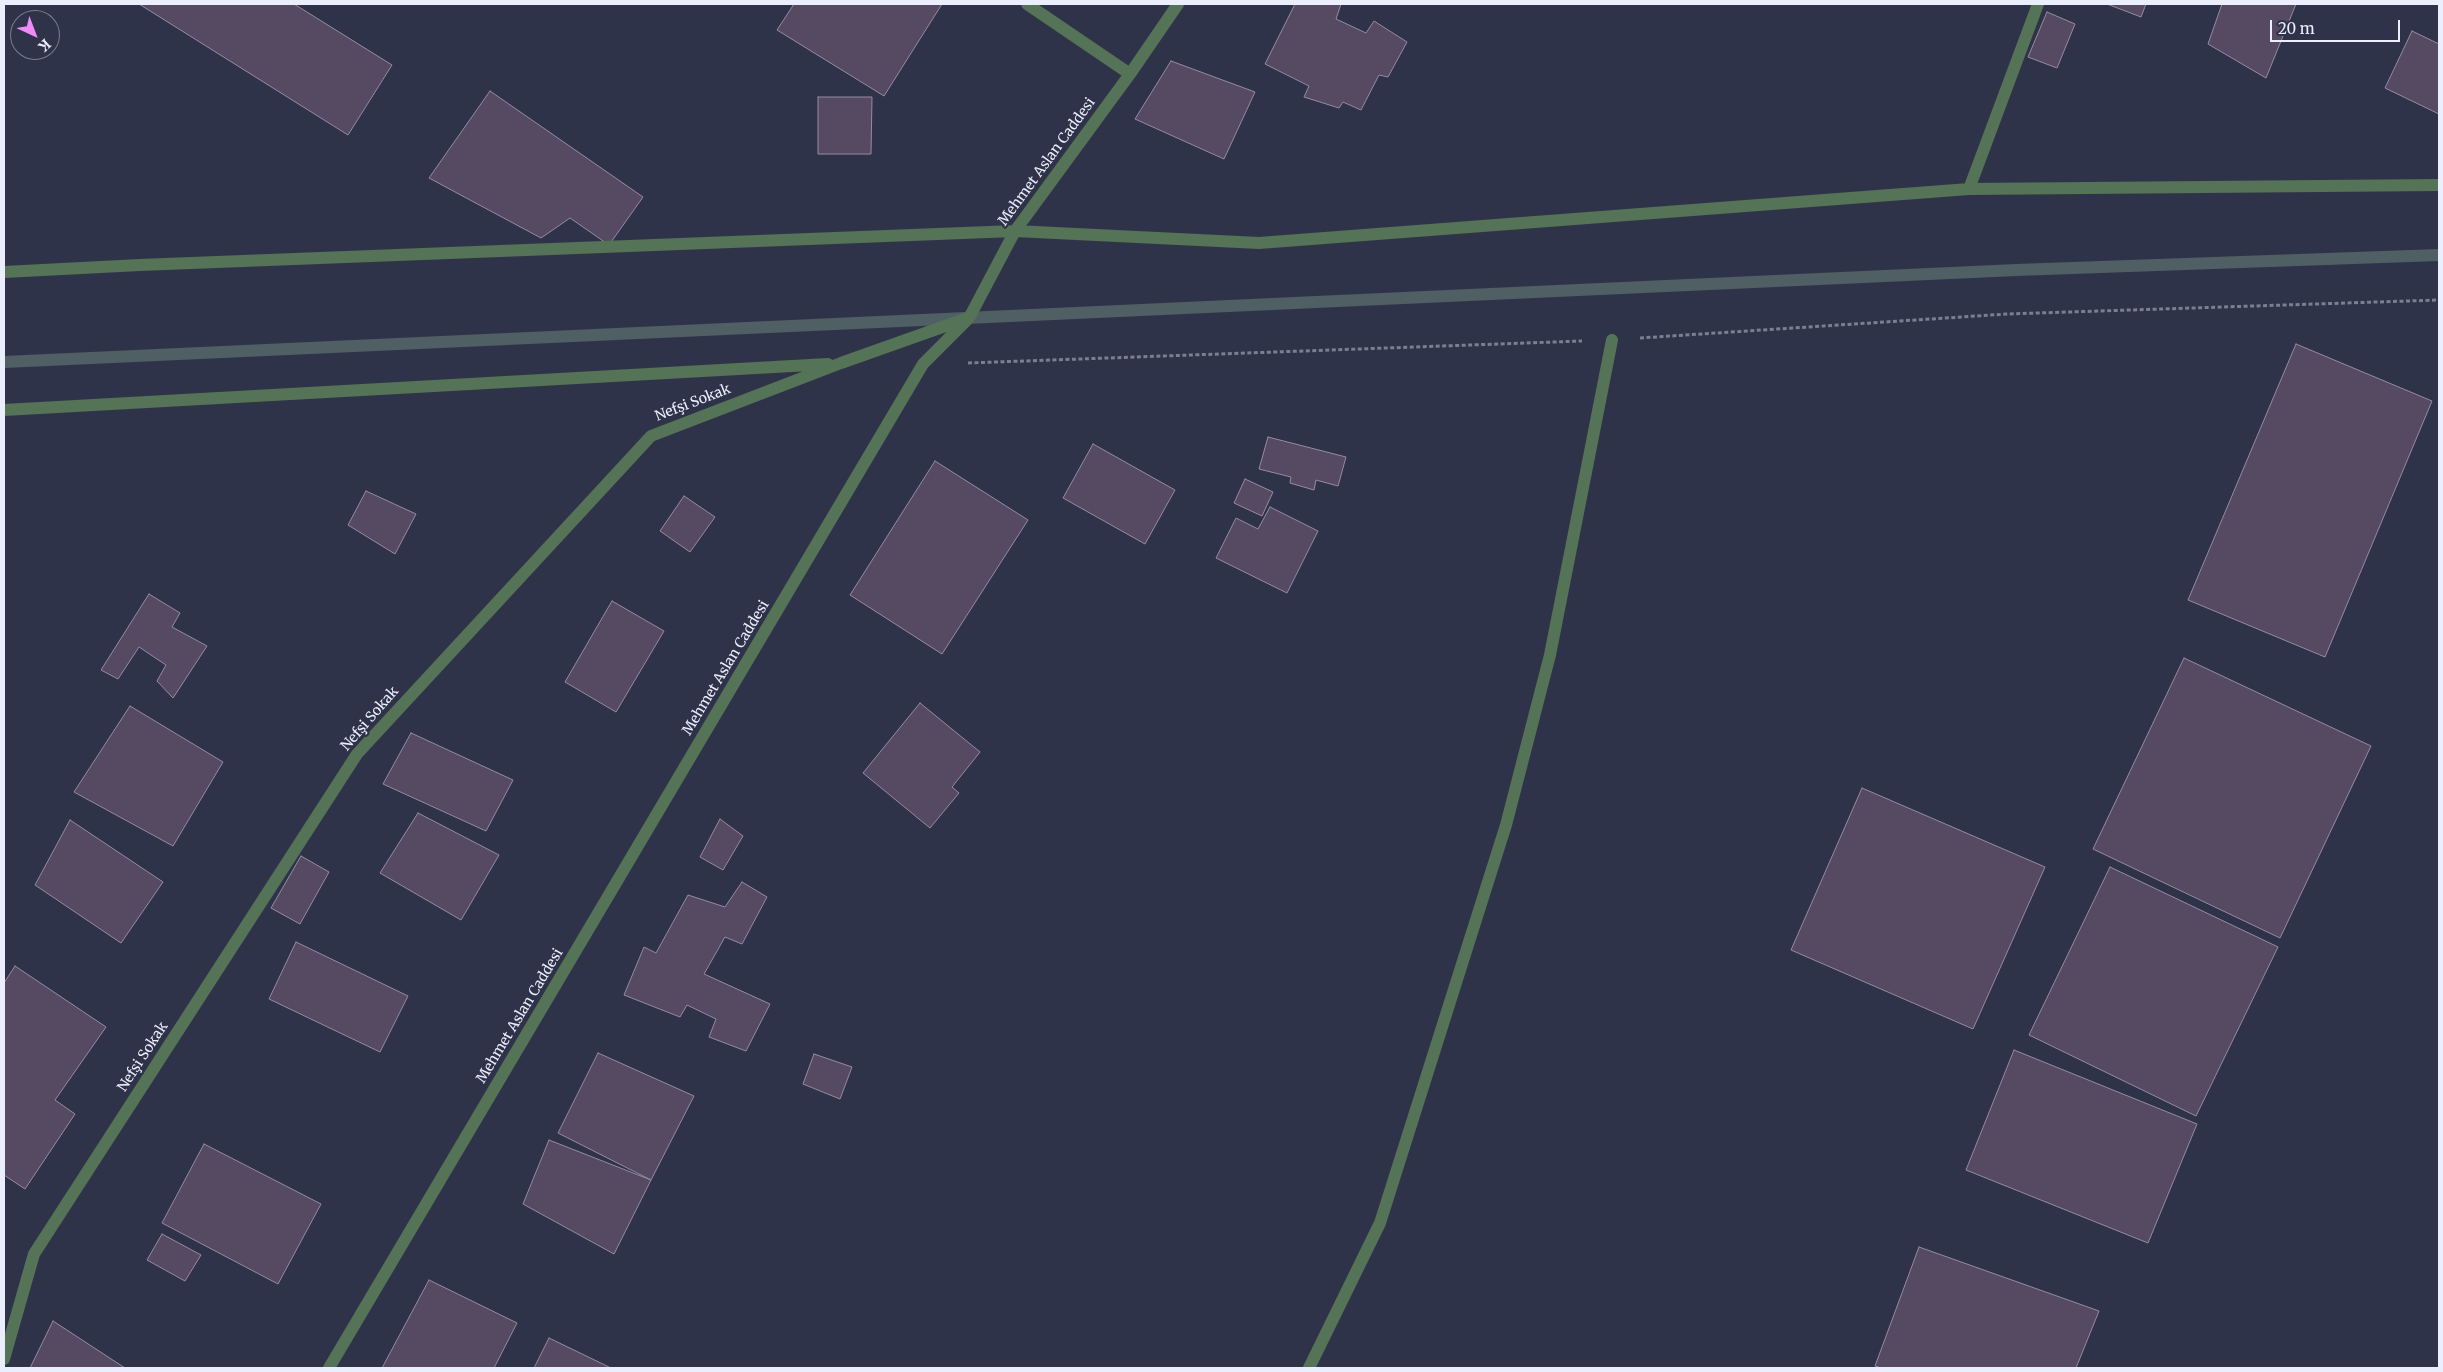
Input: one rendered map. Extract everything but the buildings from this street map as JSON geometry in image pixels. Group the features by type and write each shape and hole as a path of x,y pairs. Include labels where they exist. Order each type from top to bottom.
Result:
{"street":[{"path":"1027,4 1130,74"},
{"name":"Mehmet Aslan Caddesi","path":"330,1368 922,364 969,318 1014,231 1130,74 1178,4"},
{"path":"1969,189 2038,4"},
{"path":"4,272 1014,231 1259,243 1969,189 2439,185"},
{"name":"Nefşi Sokak","path":"4,1359 34,1254 357,754 650,436 840,363 969,318"},
{"path":"1309,1368 1380,1223 1506,825 1550,655 1612,340"},
{"path":"4,410 840,363"}],"path":[{"path":"922,364 1612,340 2007,314 2439,300"}],"waterway":[{"path":"4,362 2016,270 2439,255"}]}
